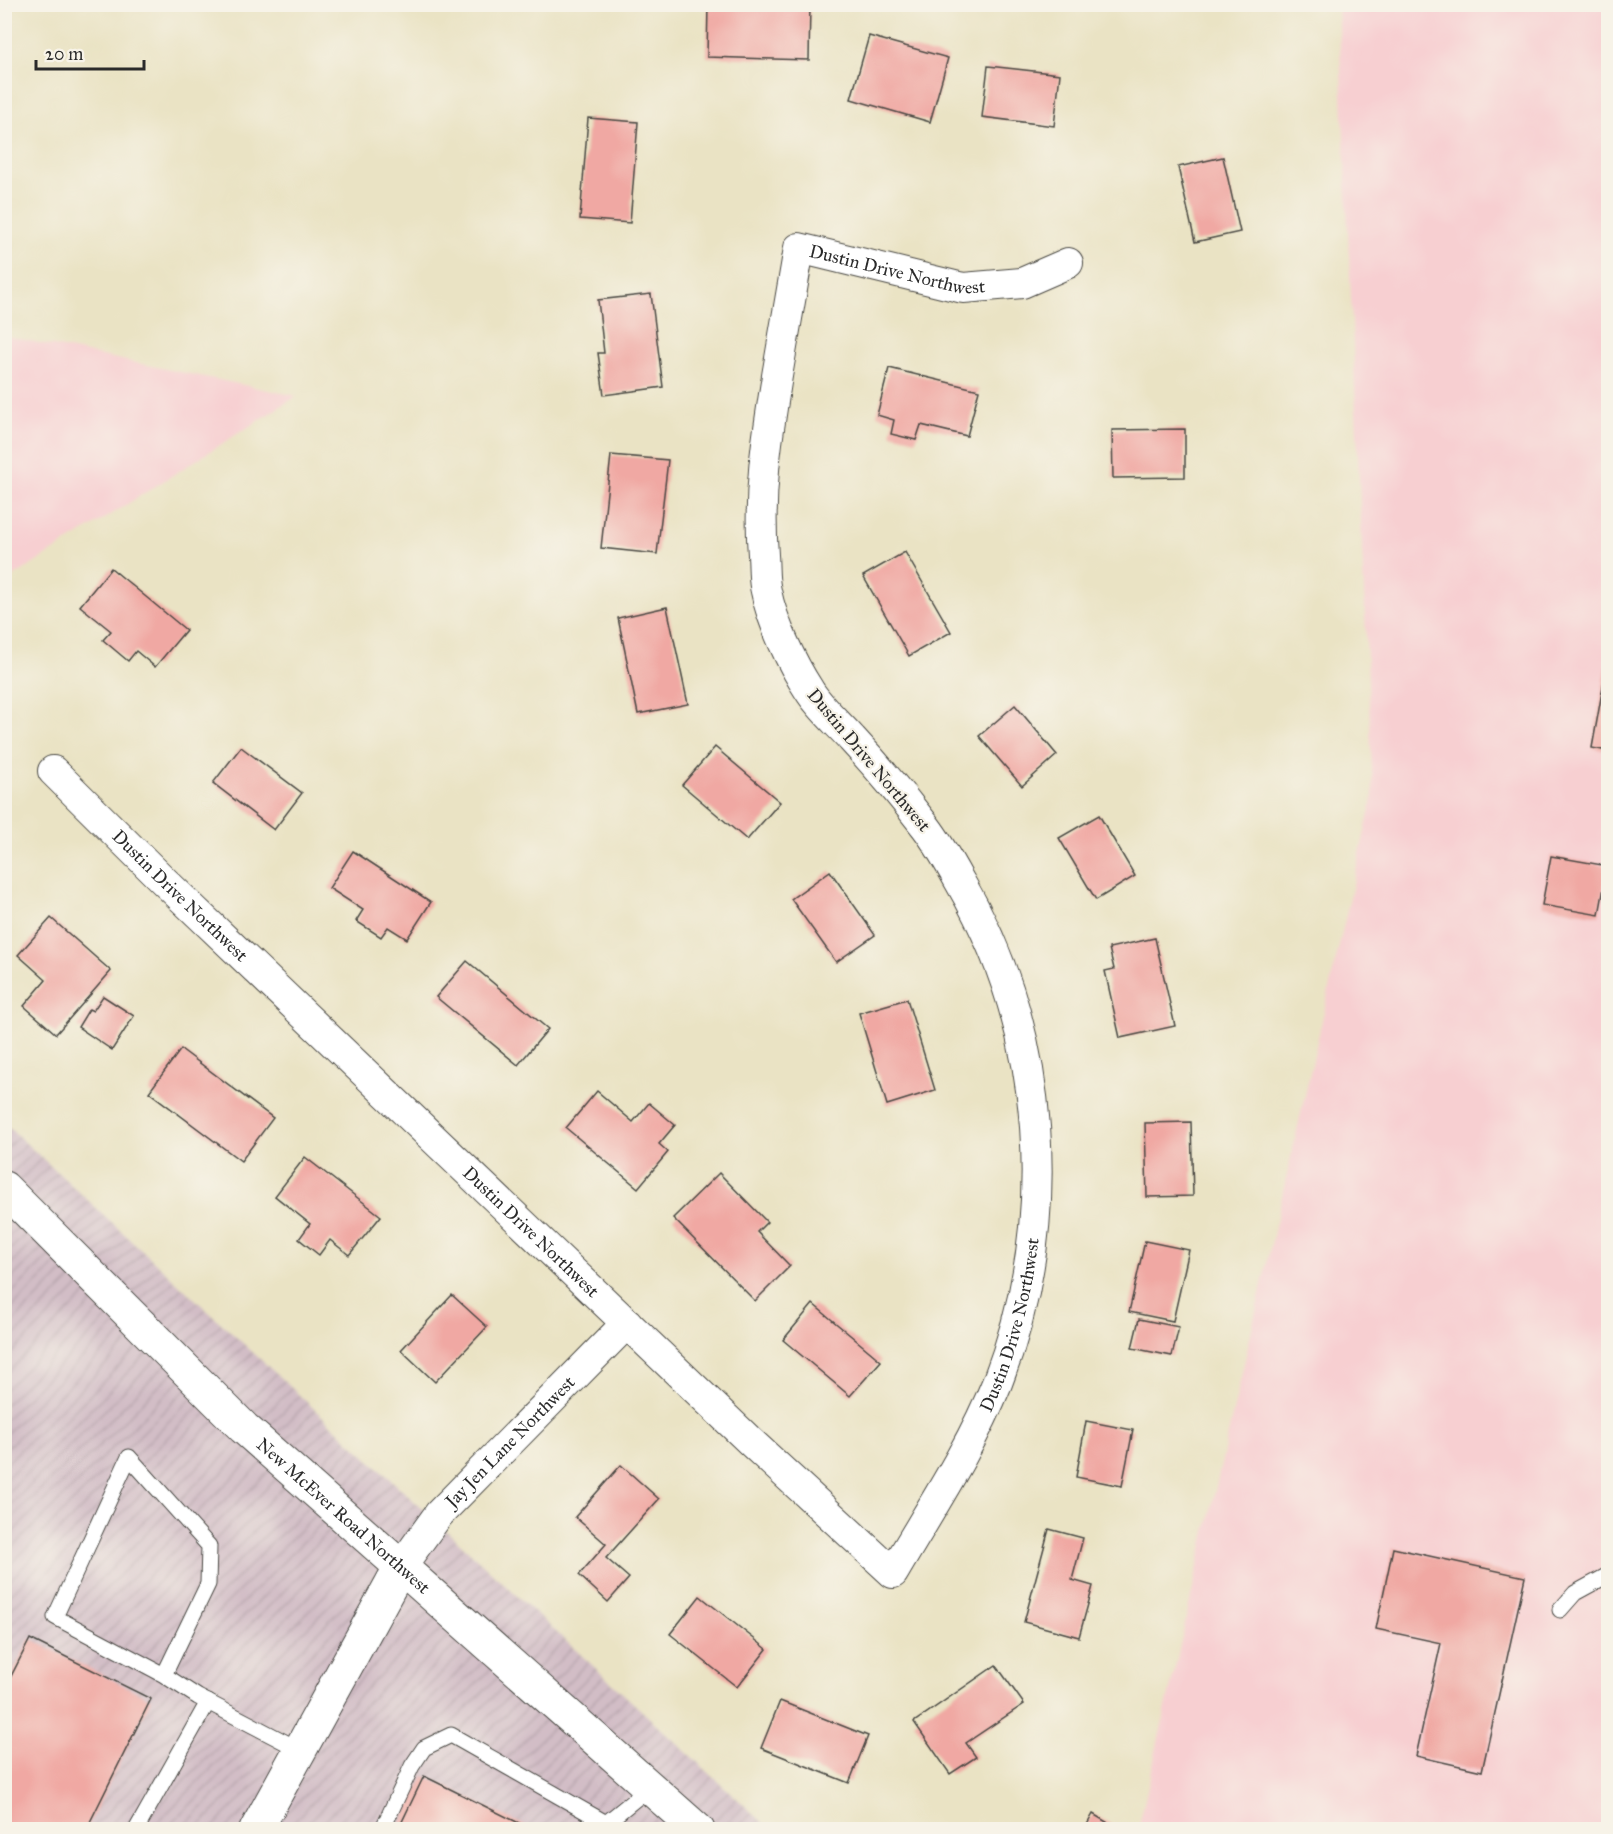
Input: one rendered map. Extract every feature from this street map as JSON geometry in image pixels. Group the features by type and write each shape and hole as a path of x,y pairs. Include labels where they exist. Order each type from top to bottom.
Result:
{"street":[{"name":"Dustin Drive Northwest","path":"53,771 164,881 752,1443 893,1573 980,1421 997,1382 1009,1345 1020,1306 1034,1228 1038,1147 1034,1104 1029,1068 1010,993 996,953 967,893 929,831 873,762 810,693 784,643 766,591 760,525 763,459 799,248 963,288 1022,283 1068,262"},
{"name":"New McEver Road Northwest","path":"4,1188 244,1428 698,1830"},
{"name":"Jay Jen Lane Northwest","path":"400,1568 439,1514 627,1323"},
{"path":"256,1830 400,1568"}],"lane":[{"path":"164,1675 208,1584 209,1546 129,1457 56,1617 164,1675 208,1702 300,1750"},
{"path":"1560,1610 1575,1593 1608,1575"},
{"path":"136,1830 208,1702"},
{"path":"382,1830 412,1766 424,1748 451,1735 606,1823 649,1788"}],"shaded area":[{"path":"1338,5 1608,5 1608,1829 1138,1830 1373,796"},
{"path":"5,336 297,396 5,582"},
{"path":"5,1124 770,1829 5,1829"}],"building":[{"path":"708,4 810,4 809,60 707,57"},
{"path":"869,36 948,58 930,122 851,99"},
{"path":"988,66 1060,74 1054,126 982,117"},
{"path":"588,118 638,122 630,223 580,219"},
{"path":"1223,157 1240,232 1195,242 1178,167"},
{"path":"651,294 663,387 604,395 598,353 604,353 598,300"},
{"path":"889,368 979,390 967,436 921,425 916,440 891,434 894,420 877,415"},
{"path":"1185,429 1185,477 1113,478 1112,430"},
{"path":"611,455 668,460 657,554 601,548"},
{"path":"905,552 951,632 909,656 863,576"},
{"path":"111,568 186,630 155,667 136,651 128,661 103,640 111,631 80,606"},
{"path":"667,607 688,704 638,714 618,618"},
{"path":"1608,664 1608,751 1592,748"},
{"path":"1015,705 1057,755 1022,786 979,736"},
{"path":"241,747 302,793 274,830 213,783"},
{"path":"715,747 780,802 747,840 682,785"},
{"path":"1099,815 1135,876 1096,900 1059,838"},
{"path":"353,851 431,902 407,939 388,927 381,937 356,921 363,910 329,888"},
{"path":"1551,856 1608,866 1599,915 1542,905"},
{"path":"830,871 875,935 836,962 791,899"},
{"path":"51,918 111,971 56,1034 24,1006 46,980 18,955"},
{"path":"1155,938 1175,1026 1120,1038 1105,971 1114,969 1109,948"},
{"path":"467,961 548,1029 518,1065 436,997"},
{"path":"103,996 134,1016 112,1050 78,1027 89,1009 93,1011"},
{"path":"907,999 935,1090 887,1105 859,1013"},
{"path":"181,1049 273,1118 241,1161 149,1092"},
{"path":"597,1091 633,1122 649,1103 675,1125 659,1144 668,1152 638,1188 566,1128"},
{"path":"1191,1122 1193,1196 1147,1197 1145,1123"},
{"path":"305,1157 381,1216 349,1255 330,1240 319,1255 299,1239 310,1224 275,1196"},
{"path":"719,1173 767,1222 757,1232 790,1266 755,1301 673,1218"},
{"path":"1145,1241 1189,1250 1173,1321 1129,1312"},
{"path":"452,1295 487,1327 435,1382 401,1350"},
{"path":"813,1304 881,1361 850,1396 783,1340"},
{"path":"1139,1319 1179,1327 1172,1356 1132,1348"},
{"path":"1086,1421 1133,1430 1122,1486 1076,1477"},
{"path":"621,1465 659,1499 606,1558 629,1578 608,1602 579,1575 606,1544 575,1517"},
{"path":"1049,1529 1083,1538 1072,1580 1093,1586 1079,1637 1024,1622"},
{"path":"1393,1548 1525,1577 1482,1771 1416,1756 1441,1643 1376,1629"},
{"path":"700,1596 767,1649 737,1687 670,1634"},
{"path":"30,1639 151,1699 86,1830 4,1830 4,1690"},
{"path":"996,1665 1024,1704 966,1743 976,1757 950,1774 914,1722"},
{"path":"780,1701 868,1736 849,1783 761,1748"},
{"path":"424,1776 533,1830 398,1830"},
{"path":"1093,1814 1120,1830 1084,1830"}]}
